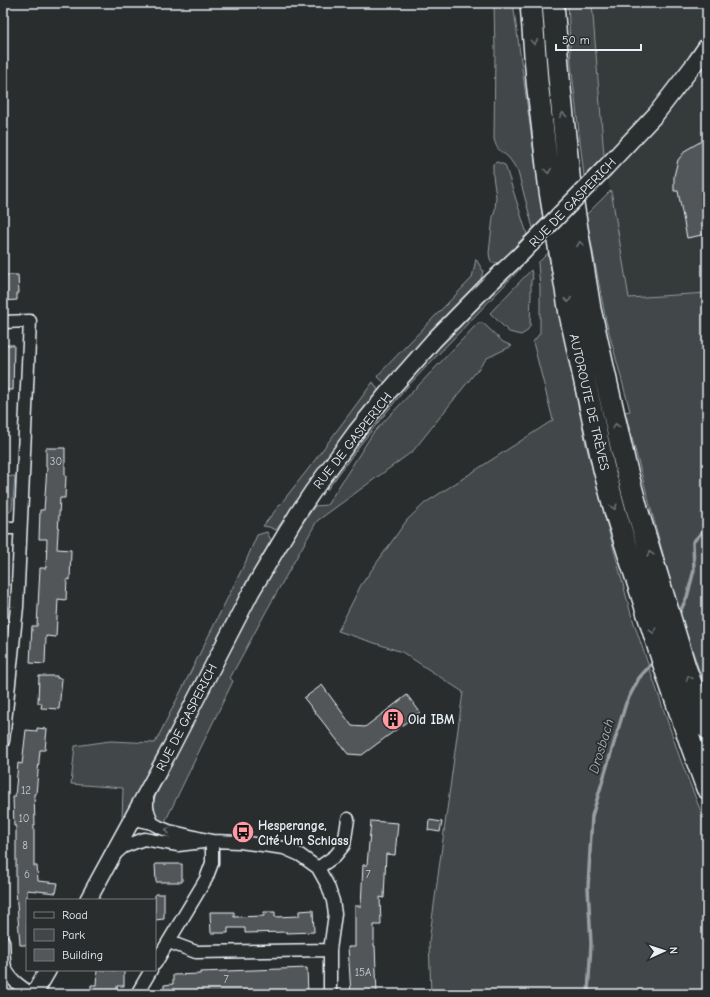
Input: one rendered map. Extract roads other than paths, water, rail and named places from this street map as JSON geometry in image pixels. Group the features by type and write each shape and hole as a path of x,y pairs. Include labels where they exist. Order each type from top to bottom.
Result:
{"highway":[{"name":"AUTOROUTE DE TRÈVES","path":"531,3 537,81 550,191 570,314 604,469 616,514 666,671 690,744 707,788"},
{"name":"AUTOROUTE DE TRÈVES","path":"553,3 559,78 572,193 590,309 625,464 637,509 685,666 707,728"}],"main road":[{"name":"RUE DE GASPERICH","path":"89,899 147,793 251,592 313,491 356,432 390,390 434,340 522,253 656,114 707,46"},
{"path":"33,994 47,971"}],"street":[{"path":"3,322 30,321 16,607 3,741"},
{"path":"3,528 20,528"},
{"path":"147,793 148,808 152,823"},
{"path":"133,819 152,823 169,831 212,841"},
{"path":"133,819 144,839"},
{"path":"318,868 335,856 344,845 348,819"},
{"path":"113,856 122,847 144,839 178,844 212,841 240,842 284,848 300,855 318,868 328,886 333,901 335,914 330,950 330,994"},
{"path":"156,962 206,879 212,863 212,841"},
{"path":"3,941 5,966 11,977 19,986 33,994"},
{"path":"169,942 196,952 330,950"},
{"path":"137,994 151,971"}],"waterway":[{"name":"Drosbach","path":"678,616 687,597 694,570 693,542 707,527"},
{"name":"Drosbach","path":"588,994 591,944 588,887 592,816 626,703 639,678 655,660"}],"place":[{"name":"Old IBM","path":"393,719"},
{"name":"Hesperange, Cité Um Schlass","path":"243,832"}]}
